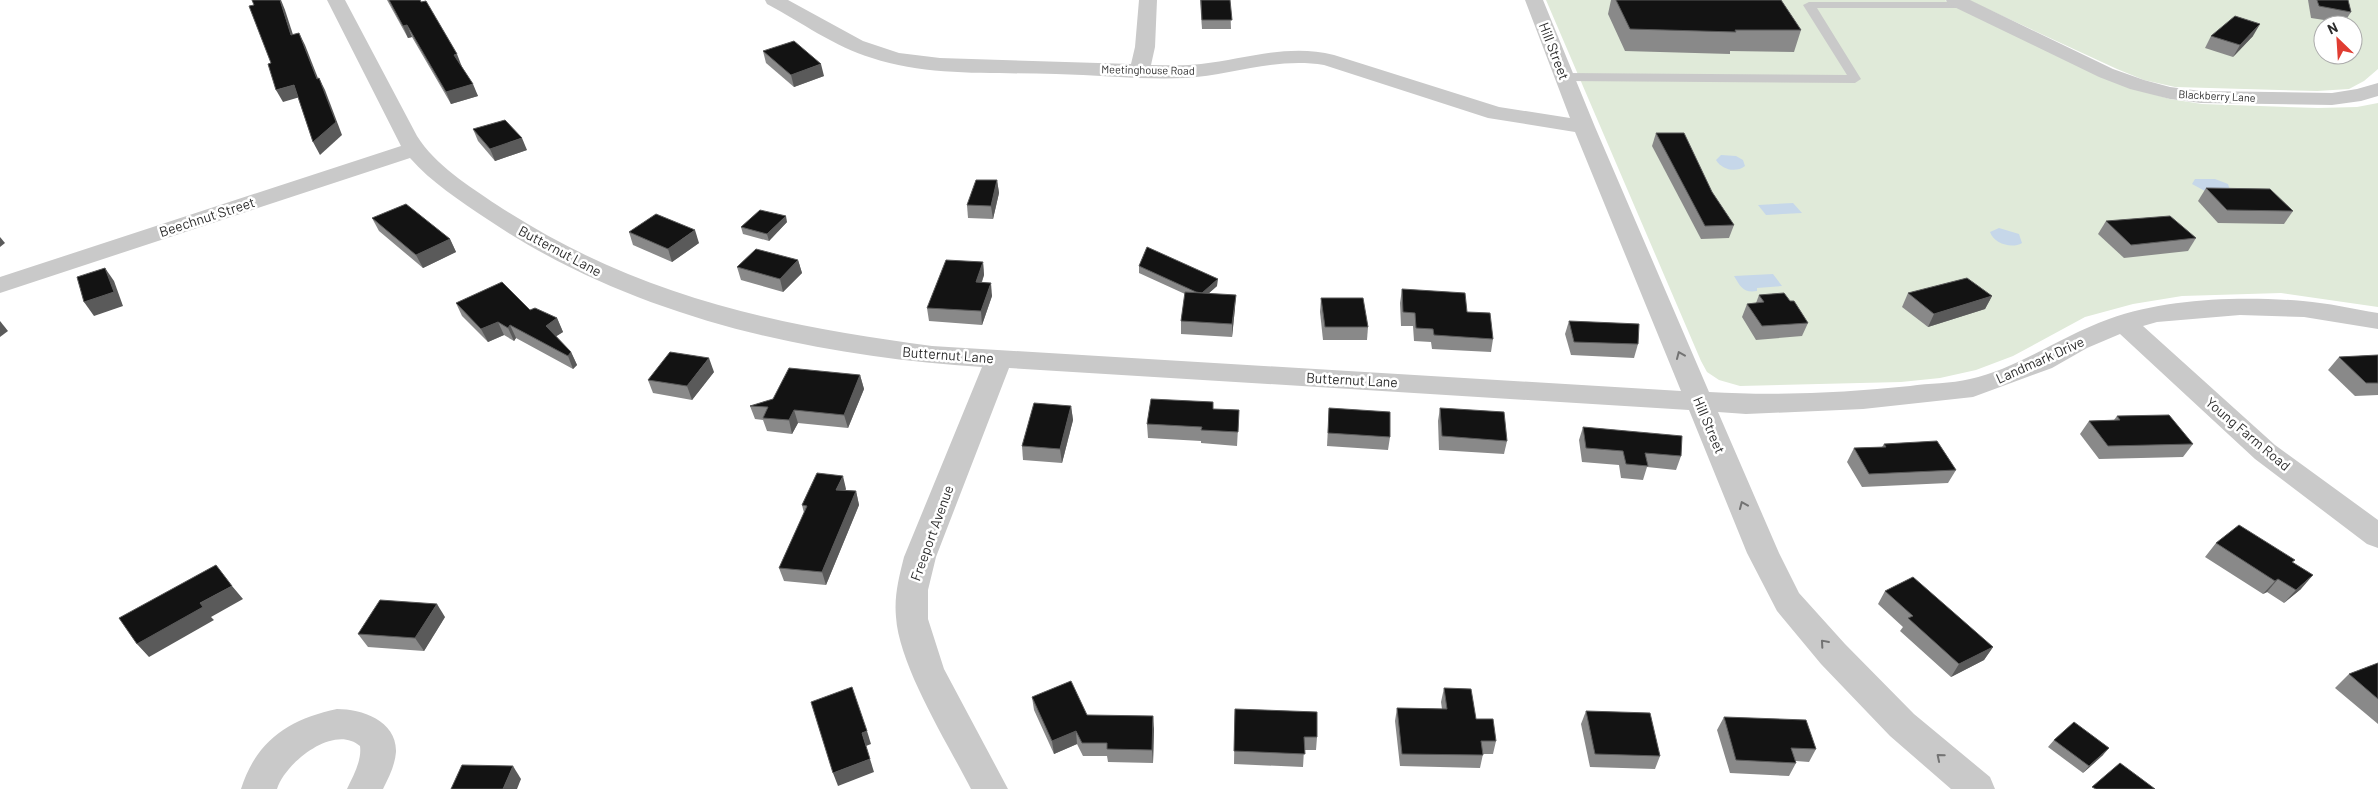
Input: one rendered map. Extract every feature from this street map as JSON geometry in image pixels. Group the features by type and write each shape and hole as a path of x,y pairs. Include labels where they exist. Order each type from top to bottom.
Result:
{"street":[{"name":"Butternut Lane","path":"336,0 414,148 447,180 536,243 596,272 653,294 719,316 790,334 855,346 932,355 1699,400"},
{"name":"Meetinghouse Road","path":"774,0 856,45 878,54 899,59 940,64 1204,72 1276,56 1316,57 1496,113 1584,127"},
{"path":"1140,71 1145,47 1148,0"},
{"name":"Hill Street","path":"1534,0 1584,127 1763,553 1788,602 1902,725 1977,789"},
{"name":"Blackberry Lane","path":"1960,2 2106,73 2137,85 2170,93 2200,97 2332,99 2361,95 2378,89"},
{"name":"Beechnut Street","path":"0,284 414,148"},
{"name":"Landmark Drive","path":"1699,400 1746,404 1863,400 1973,388 2043,362 2078,342 2156,314 2240,307 2304,309 2378,321"},
{"name":"Young Farm Road","path":"2124,324 2265,452 2378,536"},
{"name":"Freeport Avenue","path":"990,789 928,672 912,619 912,590 920,558 999,359"},
{"path":"259,789 266,769 282,751 304,735 328,726 340,724 368,730 377,743 377,761 365,789"}],"lane":[{"path":"1564,77 1855,79 1807,2"},
{"path":"1807,2 1960,2"}],"green space":[{"path":"1546,0 1945,0 2070,61 2129,87 2170,99 2202,104 2318,108 2357,107 2378,103 2378,307 2281,293 2182,296 2133,304 2085,317 2013,356 1976,370 1940,378 1901,382 1740,386 1719,380 1707,372 1701,361"},
{"path":"1968,0 2378,0 2378,69 2364,81 2349,89 2317,91 2175,87 2144,80"}],"water":[{"path":"1721,155 1736,156 1743,160 1745,166 1733,170 1725,168 1716,160"},
{"path":"2195,179 2215,179 2228,184 2230,190 2205,191 2192,184"},
{"path":"1793,203 1802,213 1766,215 1758,205"},
{"path":"1999,228 2019,234 2022,243 2013,246 1995,240 1990,232"},
{"path":"1773,274 1782,286 1757,288 1757,291 1743,289 1734,276"}],"building":[{"path":"252,0 280,0 291,35 299,33 317,79 319,78 336,122 313,142 294,85 276,90 268,64 271,63 249,6 254,5"},
{"path":"389,0 426,1 457,54 454,55 473,84 446,92 407,25 403,26"},
{"path":"1201,0 1230,0 1232,20 1202,20"},
{"path":"1616,0 1781,0 1801,30 1735,30 1736,32 1630,29"},
{"path":"2317,0 2348,0 2351,12 2319,6"},
{"path":"2235,16 2260,24 2240,45 2211,36"},
{"path":"794,41 821,64 791,75 763,51"},
{"path":"505,120 522,138 490,149 473,129"},
{"path":"1656,133 1684,133 1712,192 1734,225 1705,226"},
{"path":"976,180 997,180 991,206 967,205"},
{"path":"2206,188 2270,189 2293,211 2227,210"},
{"path":"406,204 450,239 416,255 372,218"},
{"path":"760,210 786,216 767,234 741,227"},
{"path":"656,214 695,230 668,249 629,232"},
{"path":"2170,216 2196,238 2131,245 2106,221"},
{"path":"1147,247 1218,279 1202,293 1196,292 1139,266"},
{"path":"756,249 798,260 780,279 737,267"},
{"path":"946,260 983,262 976,282 991,283 981,311 927,308"},
{"path":"105,268 114,292 84,302 77,277"},
{"path":"1967,278 1992,296 1934,314 1908,293"},
{"path":"502,282 530,310 535,308 557,318 546,326 571,352 568,356 510,325 508,328 498,322 481,329 456,303"},
{"path":"1402,289 1465,293 1467,312 1490,313 1493,339 1434,335 1433,329 1416,328 1415,313 1403,312"},
{"path":"1185,292 1236,295 1232,324 1181,321"},
{"path":"1784,293 1790,301 1794,301 1808,323 1762,326 1747,304 1764,302 1759,295"},
{"path":"1321,298 1363,298 1368,327 1325,327"},
{"path":"1569,321 1639,324 1638,344 1574,342"},
{"path":"670,352 709,358 687,386 648,380"},
{"path":"2378,355 2378,383 2366,383 2339,357"},
{"path":"789,368 860,375 844,415 794,410 789,420 763,418 768,407 750,406 773,399"},
{"path":"1151,399 1213,402 1213,409 1239,410 1238,432 1201,430 1202,427 1147,424"},
{"path":"1034,403 1071,406 1060,449 1022,446"},
{"path":"1329,408 1390,412 1390,437 1328,433"},
{"path":"1440,408 1504,412 1507,441 1442,436"},
{"path":"2169,415 2193,444 2108,446 2089,421 2120,420 2117,416"},
{"path":"1583,427 1682,436 1681,456 1645,453 1648,466 1626,464 1623,451 1586,448"},
{"path":"1937,441 1956,470 1869,474 1854,448 1886,447 1884,444"},
{"path":"817,473 843,476 836,490 856,491 822,572 779,568 807,506 802,505"},
{"path":"2239,525 2295,560 2292,562 2313,575 2296,590 2278,579 2275,581 2216,543"},
{"path":"216,565 232,586 200,603 203,607 137,644 119,618"},
{"path":"1913,577 1993,647 1959,664 1908,618 1913,616 1885,591"},
{"path":"380,600 437,604 415,638 358,634"},
{"path":"2378,663 2378,699 2349,674"},
{"path":"1071,681 1087,715 1153,716 1152,750 1107,749 1107,743 1082,743 1076,731 1052,741 1032,697"},
{"path":"852,687 867,731 862,733 870,759 833,773 811,702"},
{"path":"1444,688 1471,689 1476,719 1493,719 1496,741 1481,741 1483,755 1402,754 1397,708 1447,709"},
{"path":"1235,709 1317,712 1317,737 1304,737 1305,754 1234,751"},
{"path":"1586,711 1650,713 1660,756 1595,754"},
{"path":"1724,717 1806,720 1816,749 1791,748 1796,763 1736,760"},
{"path":"2074,722 2109,748 2089,766 2054,740"},
{"path":"2120,763 2155,789 2096,789 2092,787"},
{"path":"462,765 513,766 503,789 451,789"}]}
